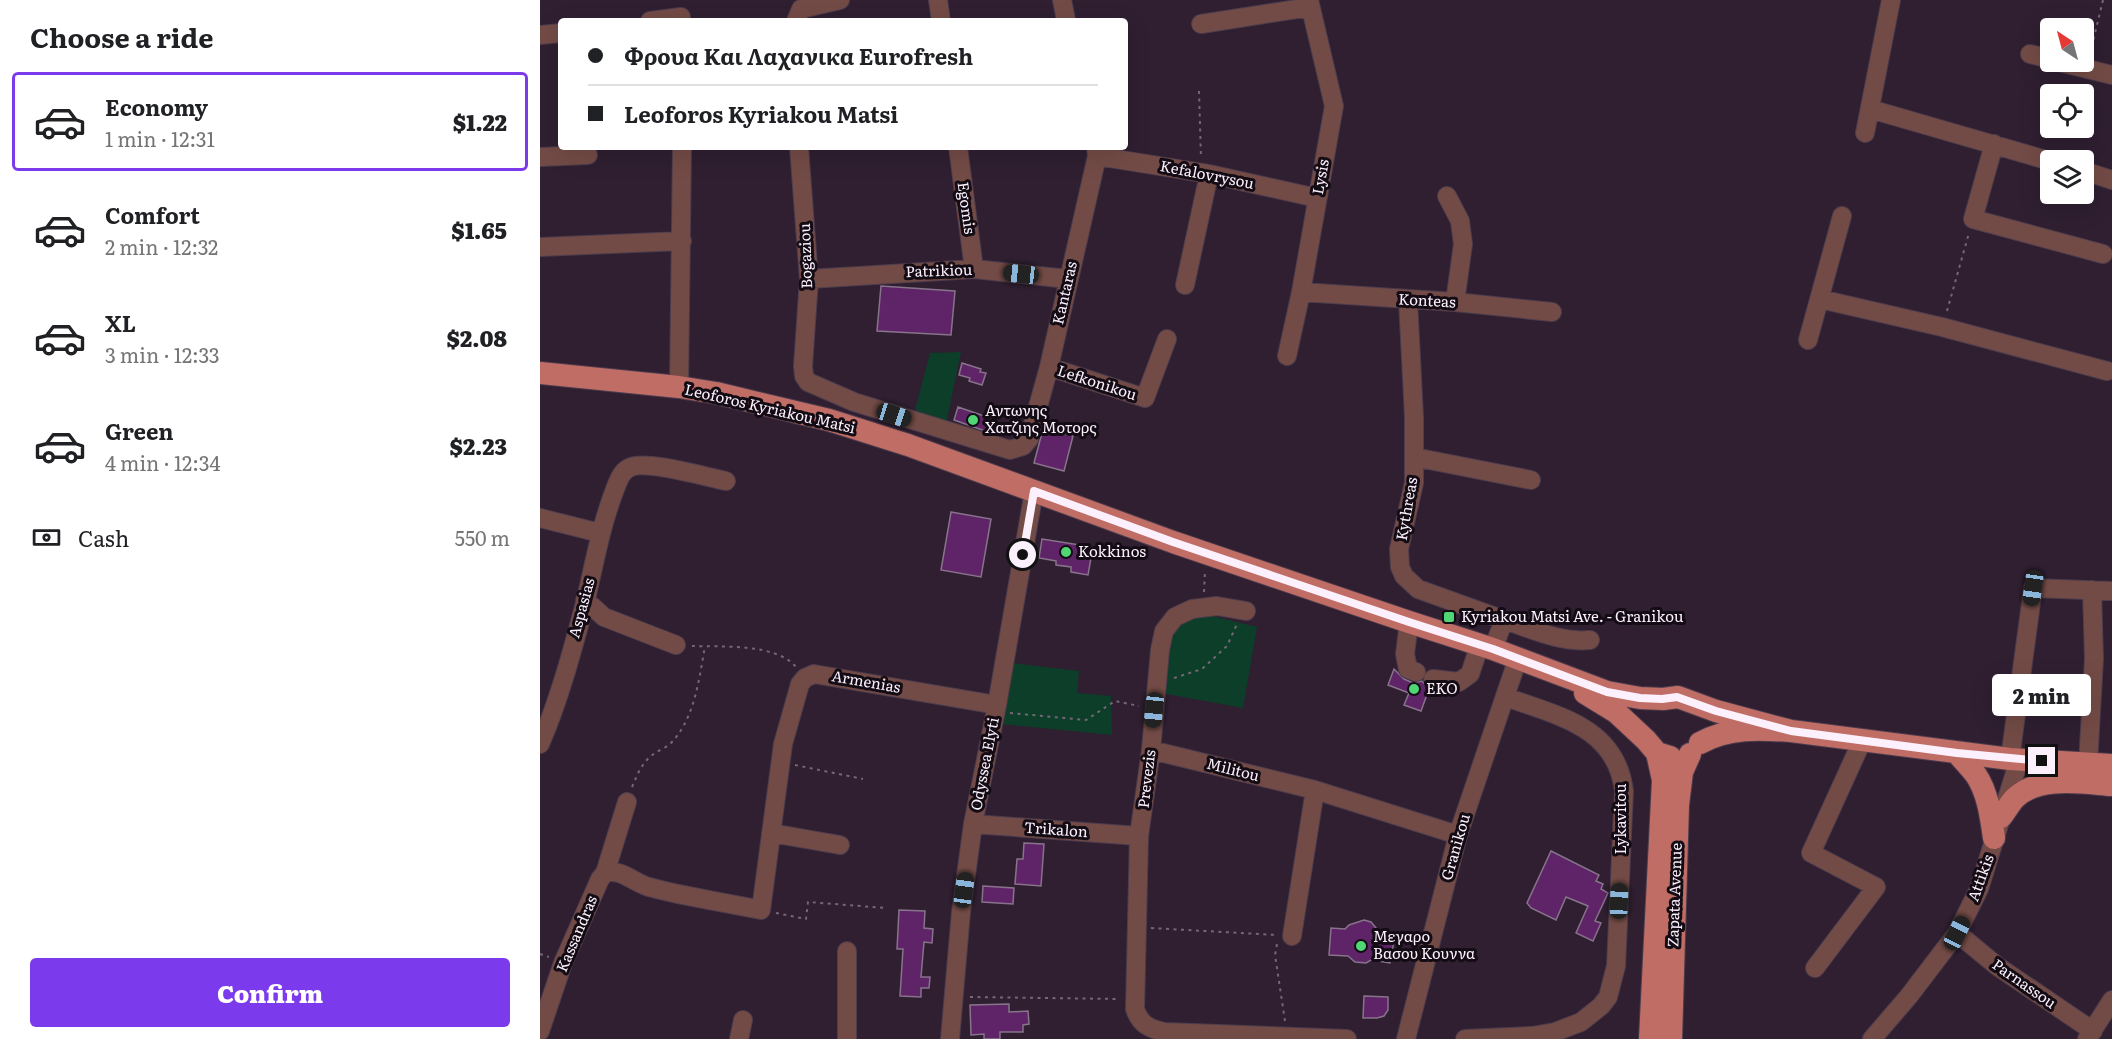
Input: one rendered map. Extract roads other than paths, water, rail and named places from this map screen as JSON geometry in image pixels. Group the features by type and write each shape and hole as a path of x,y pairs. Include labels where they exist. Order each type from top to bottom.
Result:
{"main road":[{"name":"Leoforos Kyriakou Matsi","path":"540,373 716,393 829,420 924,451 1206,553 1486,646 1607,692 1662,699 1677,697 1737,717 1791,731 1957,753 2112,765"},
{"name":"Leoforos Kyriakou Matsi","path":"1527,662 1609,708 1652,746 1673,758 1695,748 1711,737 1734,731 1791,731"},
{"path":"1652,746 1644,724 1646,716 1662,699"},
{"path":"1692,702 1698,708 1705,729 1695,748"},
{"name":"Zapata Avenue","path":"1650,1039 1663,780 1652,746"},
{"name":"Zapata Avenue","path":"1671,1039 1678,806 1682,772 1695,748"},
{"path":"1957,753 1976,775 1998,827 2016,798 2026,790 2039,786 2071,783 2112,785"}],"street":[{"path":"798,15 840,0"},
{"path":"938,0 941,18"},
{"path":"1062,0 1066,18"},
{"path":"1865,133 1891,0"},
{"path":"1201,24 1310,3"},
{"name":"Lysis","path":"1287,356 1301,292 1334,106 1310,3"},
{"path":"662,18 681,13"},
{"path":"540,35 558,33"},
{"path":"2030,54 2040,56"},
{"path":"2094,71 2112,75"},
{"path":"1870,110 2040,158"},
{"path":"1994,144 1973,219 2103,254"},
{"path":"679,387 682,150"},
{"name":"Bogaziou","path":"799,150 809,279 802,366 808,381 854,402 933,428"},
{"name":"Egomis","path":"958,150 974,269"},
{"name":"Kefalovrysou","path":"1096,151 1317,198"},
{"name":"Kantaras","path":"933,428 1010,450 1023,446 1029,439 1049,367 1096,151"},
{"path":"540,157 588,155"},
{"path":"2094,172 2111,174"},
{"path":"1185,285 1205,173"},
{"path":"1447,196 1461,221 1463,244 1455,302"},
{"path":"1808,340 1842,216"},
{"path":"540,247 682,242"},
{"name":"Patrikiou","path":"809,279 974,269 1068,279"},
{"name":"Konteas","path":"1301,292 1455,302 1552,312"},
{"path":"1820,299 1942,327 2107,371"},
{"name":"Kythreas","path":"1408,300 1414,417 1414,483 1399,558 1404,576 1410,583 1428,593 1504,620 1558,638 1590,640"},
{"name":"Lefkonikou","path":"1049,367 1145,398 1167,339"},
{"path":"924,451 933,428"},
{"path":"1414,457 1531,480"},
{"name":"Aspasias","path":"540,744 545,720 585,600 600,533 623,472 631,467 645,465 726,482"},
{"name":"Odyssea Elyti","path":"950,1039 961,912 972,824 996,708 1034,491"},
{"path":"540,518 600,533"},
{"name":"Attikis","path":"1872,1039 1909,996 1957,933 1978,889 1998,827 2015,759 2033,588 2092,590"},
{"path":"2088,764 2094,659 2092,590 2112,591"},
{"path":"585,600 604,617 676,645"},
{"name":"Prevezis","path":"1229,1036 1154,1030 1139,1019 1134,999 1139,836 1160,650 1168,623 1181,613 1203,607 1225,606 1244,611"},
{"path":"1409,622 1405,654 1408,669 1424,675 1459,682 1470,674 1504,620"},
{"name":"Granikou","path":"1406,1039 1458,836 1506,697 1527,662"},
{"name":"Armenias","path":"771,833 782,753 800,684 805,678 821,674 996,708"},
{"name":"Lykavitou","path":"1465,1039 1545,1034 1575,1025 1596,1011 1608,997 1616,966 1624,791 1617,763 1603,742 1582,727 1506,697"},
{"path":"1815,968 1876,887 1811,853 1862,741"},
{"name":"Militou","path":"1150,750 1315,790 1458,836"},
{"path":"1292,936 1315,790"},
{"name":"Kassandras","path":"540,1031 563,963 600,879 605,873 627,802"},
{"name":"Trikalon","path":"972,824 1139,836"},
{"path":"605,873 618,872 649,887 761,910 771,833 840,845"},
{"name":"Parnassou","path":"1957,933 1997,966 2092,1036"},
{"path":"847,951 847,1039"},
{"path":"2092,1036 2112,1000"},
{"path":"739,1039 743,1020"},
{"path":"1229,1036 1347,1039"}],"place":[{"name":"Αντωνης Χατζιης Μοτορς","path":"973,420"},
{"name":"Kokkinos","path":"1066,552"},
{"name":"Kyriakou Matsi Ave. - Granikou","path":"1449,617"},
{"name":"EKO","path":"1414,689"},
{"name":"Μεγαρο Βασου Κουννα","path":"1361,946"}]}
